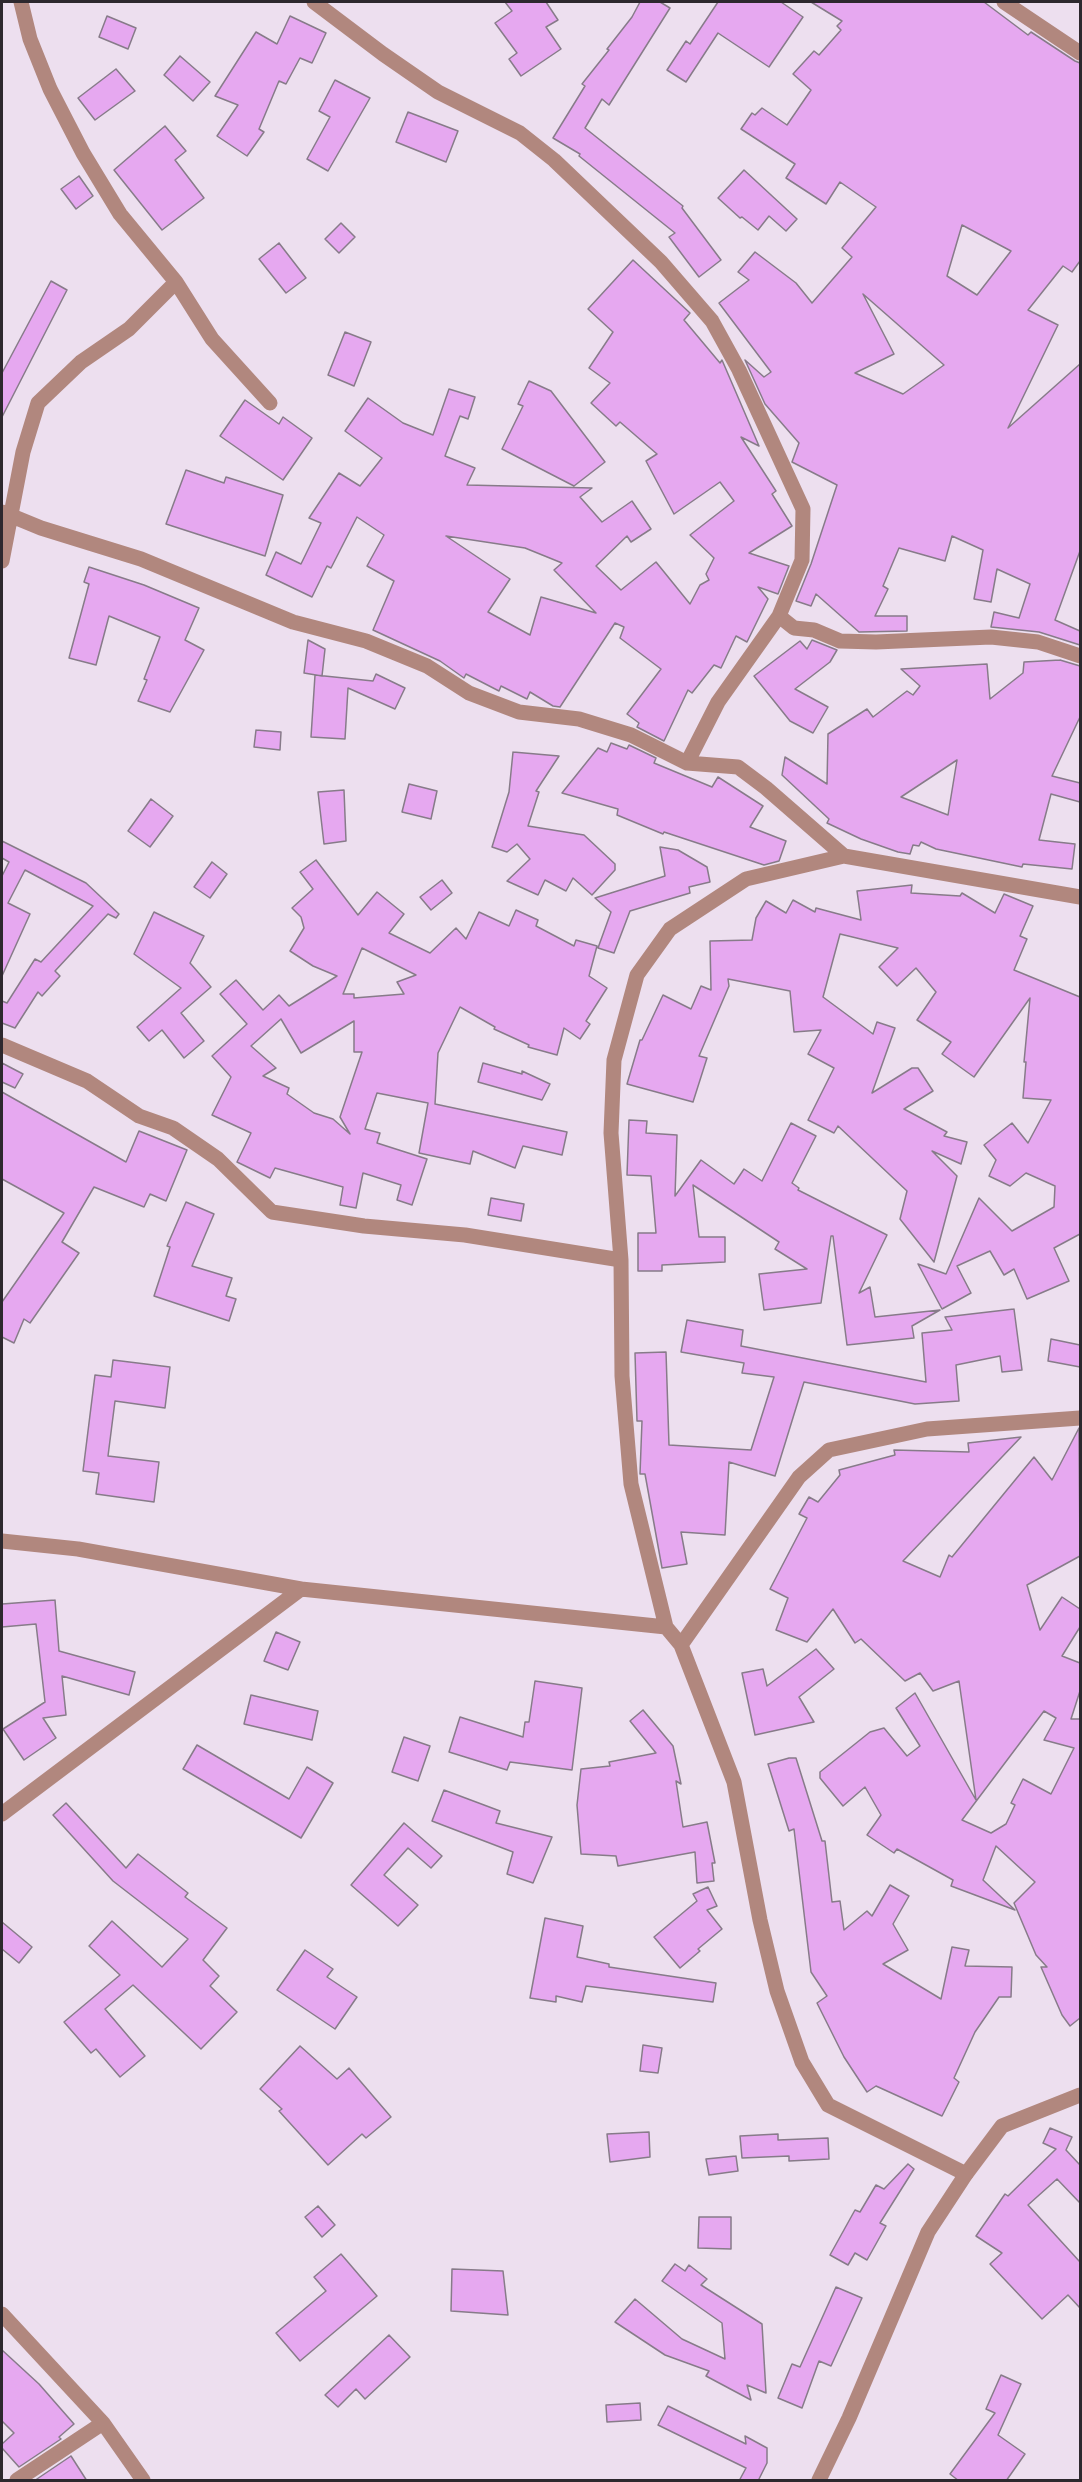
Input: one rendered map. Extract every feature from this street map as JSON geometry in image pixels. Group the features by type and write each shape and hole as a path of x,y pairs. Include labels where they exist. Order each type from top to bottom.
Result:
{"street":[{"path":"21,2 34,49 50,89 83,153 120,214 176,282 212,339 270,404"},
{"path":"314,2 438,92 520,133 554,160 662,262 712,321 754,402 803,509 802,560 778,616 718,702 687,763"},
{"path":"1004,2 1080,53"},
{"path":"2,561 7,514 38,403 81,362 129,329 176,282"},
{"path":"7,514 41,528 141,559 293,622 366,640 427,666 469,693 519,712 579,719 631,735 687,763 738,767 766,788 844,856"},
{"path":"778,616 794,628 814,630 840,640 876,642 991,637 1038,642 1080,656"},
{"path":"966,2174 828,2105 802,2062 777,1991 734,1782 681,1645 666,1627 631,1484 622,1376 621,1260 611,1133 614,1060 637,975 670,929 746,879 844,856 1080,897"},
{"path":"2,1045 87,1080 139,1116 173,1128 218,1159 272,1212 364,1226 465,1235 621,1260"},
{"path":"681,1645 799,1477 829,1450 927,1429 1080,1418"},
{"path":"2,1541 78,1549 302,1589 666,1627"},
{"path":"2,1814 302,1589"},
{"path":"819,2481 849,2418 928,2232 966,2174 1002,2126 1080,2095"},
{"path":"2,2314 103,2423 143,2481"},
{"path":"17,2481 103,2423"}],"building":[{"path":"505,2 546,2 558,20 546,27 561,49 521,76 509,59 517,53 495,23 512,11"},
{"path":"640,2 660,2 670,8 609,105 602,99 585,128 683,206 682,208 721,260 699,277 669,237 675,233 579,156 580,154 553,138 585,86 582,84 609,50 607,49 632,17"},
{"path":"718,2 781,2 803,17 769,67 718,33 686,82 667,70 686,41 690,44"},
{"path":"811,2 984,2 1028,35 1031,32 1080,63 1080,261 1072,272 1063,266 1028,310 1058,325 1008,428 1080,364 1080,551 1055,620 1080,631 1080,645 1039,632 991,627 994,612 1019,618 1030,584 997,569 991,602 974,599 983,550 952,536 945,561 899,548 883,586 888,589 875,616 907,616 907,631 859,632 816,594 811,606 796,601 811,564 837,485 792,462 799,443 765,404 745,360 764,377 771,372 719,303 749,280 738,272 755,252 796,283 812,303 852,257 842,248 876,207 840,182 826,204 786,178 795,164 741,129 752,113 755,115 762,108 787,125 811,90 793,74 814,51 819,55 841,30 837,26 842,21","holes":["962,225 1011,251 977,295 947,276","863,294 944,365 903,394 855,373 894,354"]},
{"path":"107,16 136,28 128,49 99,37"},
{"path":"290,16 326,33 312,63 300,58 286,84 279,81 259,129 264,132 247,156 217,136 238,105 215,96 256,32 277,44"},
{"path":"180,56 210,82 193,101 164,75"},
{"path":"116,69 135,91 95,120 78,98"},
{"path":"335,80 370,98 328,171 307,159 330,117 319,111"},
{"path":"408,112 458,131 446,162 396,142"},
{"path":"165,126 186,151 175,160 204,198 162,230 114,170"},
{"path":"744,170 797,219 786,231 769,216 758,230 742,217 740,218 718,198"},
{"path":"79,176 93,196 76,209 61,189"},
{"path":"341,223 355,237 339,253 325,239"},
{"path":"279,243 306,278 286,293 259,259"},
{"path":"633,260 690,313 684,320 720,363 722,360 759,446 741,437 776,491 772,494 792,526 749,553 789,566 778,594 758,587 768,599 747,642 736,636 721,668 714,665 692,693 688,690 664,741 637,727 639,723 627,714 661,669 620,638 624,627 615,623 560,707 553,706 530,692 527,699 501,686 499,691 466,674 464,678 440,661 373,630 394,581 367,566 384,535 357,517 331,568 327,566 312,597 266,575 276,552 301,564 321,523 309,518 339,473 360,486 382,458 345,431 368,398 403,423 433,435 449,389 475,397 468,419 460,416 445,456 475,468 467,485 592,488 580,497 602,522 632,501 651,529 631,542 627,536 596,566 621,590 656,562 690,604 700,585 709,580 706,574 714,558 690,535 734,501 720,482 674,514 646,461 657,454 620,422 616,426 591,403 610,383 589,368 613,332 588,309","holes":["446,536 525,548 562,563 554,570 596,613 541,597 530,635 488,612 510,579"]},
{"path":"51,281 67,290 2,417 2,373"},
{"path":"345,332 371,342 354,386 328,375"},
{"path":"529,381 551,391 605,462 574,486 502,449 523,406 518,404"},
{"path":"245,400 279,424 283,417 312,438 283,480 220,436"},
{"path":"186,470 224,483 226,477 283,495 265,556 166,524"},
{"path":"89,567 144,585 199,608 185,640 204,650 170,712 138,701 160,637 109,616 96,665 69,658 89,584 84,582"},
{"path":"308,640 325,649 322,676 304,673"},
{"path":"812,640 837,650 830,662 795,689 828,707 813,733 790,721 754,676 800,641 807,649"},
{"path":"1060,660 1080,666 1080,717 1052,776 1080,783 1080,802 1051,794 1039,840 1075,844 1072,869 1023,864 1022,867 936,849 921,842 919,846 913,845 910,854 898,852 861,839 827,823 829,819 782,775 785,757 827,784 828,734 867,709 873,717 907,691 913,695 920,686 901,669 987,664 990,699 1023,673 1024,662","holes":["957,760 948,815 901,797"]},
{"path":"376,674 405,688 395,709 348,688 345,739 311,737 315,675 373,681"},
{"path":"256,730 281,732 280,750 254,747"},
{"path":"611,743 627,749 629,745 656,758 654,763 712,787 718,777 763,806 750,827 786,841 779,861 764,865 664,832 663,834 617,815 618,809 562,793 598,748 607,752"},
{"path":"513,752 559,756 536,791 539,792 528,826 584,835 615,864 615,870 592,895 573,878 566,891 545,880 538,895 507,881 530,859 517,844 507,852 492,847 509,792"},
{"path":"409,784 437,791 431,819 402,812"},
{"path":"344,790 346,841 324,844 318,792"},
{"path":"151,799 173,816 150,847 128,831"},
{"path":"2,841 86,883 119,914 116,918 108,914 55,971 60,976 42,996 38,992 15,1028 2,1023 2,1001 7,1003 35,959 41,962 93,906 25,870 8,903 30,914 2,976 2,876 9,862 2,858"},
{"path":"660,847 678,850 707,867 710,882 689,887 690,893 630,911 614,953 598,948 611,912 595,898 665,876"},
{"path":"316,860 358,915 377,892 404,914 389,933 430,953 456,928 466,939 479,912 509,926 516,910 538,920 536,926 574,946 576,940 597,946 589,976 607,988 586,1021 590,1024 580,1039 564,1028 557,1055 528,1047 529,1045 494,1029 495,1027 460,1007 438,1053 435,1104 567,1132 562,1155 523,1146 515,1168 473,1151 470,1164 419,1153 428,1103 377,1093 365,1129 380,1133 377,1143 427,1159 412,1205 397,1200 401,1185 363,1173 356,1208 340,1205 343,1187 275,1168 270,1178 237,1162 251,1133 212,1115 231,1077 212,1056 247,1024 220,994 236,980 263,1010 279,995 289,1006 337,976 313,966 290,951 304,928 301,917 292,908 313,889 300,872","holes":["362,948 416,975 397,982 404,994 354,998 354,994 343,994","281,1019 301,1053 354,1021 354,1052 362,1052 340,1117 350,1134 333,1119 314,1113 287,1094 289,1088 263,1076 276,1068 251,1046"]},
{"path":"212,862 227,874 210,898 194,887"},
{"path":"442,880 452,893 431,910 420,897"},
{"path":"912,885 911,893 960,896 962,893 995,913 1004,894 1033,906 1020,936 1027,939 1014,970 1080,997 1080,1234 1054,1248 1069,1281 1027,1299 1014,1269 1004,1275 990,1251 957,1266 971,1293 942,1309 918,1264 946,1274 979,1198 1012,1231 1054,1207 1055,1186 1026,1173 1010,1186 989,1176 996,1160 984,1145 1012,1123 1028,1143 1051,1100 1023,1098 1030,998 974,1077 942,1054 951,1042 917,1020 936,992 916,968 897,986 879,967 898,948 840,934 823,997 873,1034 877,1022 895,1028 872,1093 912,1068 918,1068 933,1091 904,1109 947,1132 944,1136 967,1142 961,1164 932,1151 957,1176 934,1262 900,1219 907,1191 838,1126 834,1133 808,1120 834,1068 808,1054 821,1030 794,1032 790,991 728,979 729,986 699,1056 707,1058 693,1102 627,1084 640,1040 663,995 691,1009 701,986 711,990 710,941 752,940 756,918 766,901 786,913 793,900 815,912 816,908 861,920 857,891"},
{"path":"154,912 204,936 190,963 211,987 181,1013 204,1041 184,1058 162,1030 149,1041 137,1027 181,988 134,954"},
{"path":"2,1063 23,1074 15,1088 2,1082"},
{"path":"483,1063 522,1074 522,1071 550,1084 542,1100 478,1082"},
{"path":"2,1092 126,1162 139,1131 187,1150 166,1201 150,1194 144,1207 94,1187 62,1242 79,1253 30,1323 24,1319 14,1343 2,1337 2,1302 64,1213 2,1179"},
{"path":"629,1120 647,1121 646,1133 677,1135 675,1196 701,1160 734,1184 744,1169 762,1181 791,1123 816,1136 792,1183 799,1188 798,1190 887,1235 859,1293 870,1287 875,1317 940,1310 912,1326 914,1338 847,1345 833,1236 831,1236 821,1303 764,1310 759,1274 807,1269 775,1249 779,1242 693,1185 699,1237 725,1237 725,1262 662,1265 662,1271 638,1271 638,1233 656,1233 651,1176 627,1175"},
{"path":"491,1198 524,1204 521,1221 488,1215"},
{"path":"186,1202 214,1214 192,1266 232,1278 226,1296 236,1299 229,1321 154,1296 170,1247 167,1246"},
{"path":"1014,1309 1022,1370 1002,1372 1000,1356 956,1365 959,1401 915,1404 804,1382 775,1476 729,1462 725,1535 681,1532 687,1564 662,1568 645,1474 640,1474 642,1421 637,1421 635,1353 666,1352 669,1445 751,1450 774,1377 742,1373 744,1363 681,1352 687,1320 743,1330 741,1346 926,1382 922,1333 952,1330 945,1317"},
{"path":"1051,1339 1080,1345 1080,1367 1048,1361"},
{"path":"113,1360 170,1367 165,1408 115,1401 108,1456 159,1462 154,1502 96,1494 99,1473 83,1471 95,1375 111,1377"},
{"path":"1079,1428 1080,1556 1027,1585 1040,1630 1062,1597 1080,1609 1080,1627 1062,1656 1080,1663 1080,1691 1071,1719 1080,1719 1080,2018 1070,2026 1062,2015 1041,1967 1047,1967 1036,1955 1014,1903 1035,1882 996,1846 983,1880 1015,1910 951,1886 953,1880 897,1849 894,1853 867,1835 881,1815 865,1787 843,1806 820,1778 820,1772 870,1732 884,1728 907,1756 920,1746 896,1708 915,1693 976,1800 959,1681 933,1691 920,1673 905,1681 861,1639 855,1643 833,1609 807,1642 776,1630 788,1598 770,1589 807,1518 799,1514 809,1497 818,1502 840,1475 839,1470 895,1455 894,1450 969,1452 968,1443 1021,1437 903,1561 940,1577 949,1555 952,1557 1034,1457 1052,1480","holes":["1044,1711 1056,1718 1044,1740 1074,1748 1051,1794 1023,1779 1011,1803 1015,1805 1006,1824 991,1833 962,1820"]},
{"path":"55,1600 59,1651 135,1672 129,1695 62,1676 66,1715 43,1718 56,1738 24,1760 3,1729 45,1702 36,1624 2,1627 2,1604"},
{"path":"276,1632 300,1642 288,1670 264,1661"},
{"path":"816,1649 834,1669 799,1697 814,1722 755,1735 742,1673 763,1669 767,1686"},
{"path":"535,1681 582,1688 572,1770 510,1762 507,1770 449,1752 460,1717 523,1737 525,1722 529,1722"},
{"path":"251,1695 318,1711 312,1740 244,1724"},
{"path":"643,1710 673,1746 681,1784 676,1781 683,1827 707,1822 715,1863 712,1863 714,1881 697,1883 695,1852 618,1866 616,1856 581,1854 577,1805 581,1769 610,1766 609,1762 656,1753 630,1721"},
{"path":"404,1737 430,1746 418,1781 392,1772"},
{"path":"197,1745 289,1799 307,1767 333,1783 301,1838 183,1769"},
{"path":"796,1758 822,1841 825,1841 832,1902 840,1901 844,1930 867,1911 872,1916 890,1885 909,1896 893,1924 908,1950 883,1964 941,1999 952,1947 969,1950 965,1966 1012,1967 1011,1997 999,1997 975,2032 954,2078 959,2082 942,2116 876,2086 867,2092 844,2057 817,2003 827,1996 811,1972 794,1829 789,1831 768,1764"},
{"path":"444,1790 500,1811 496,1823 552,1837 533,1883 507,1874 513,1852 432,1821"},
{"path":"66,1803 126,1868 138,1854 188,1893 185,1897 227,1928 203,1960 219,1976 210,1986 237,2012 201,2049 133,1985 105,2009 145,2056 120,2077 96,2049 91,2053 64,2022 120,1975 89,1946 112,1921 162,1967 188,1939 113,1881 53,1815"},
{"path":"404,1823 442,1856 431,1868 408,1848 384,1875 418,1905 398,1926 351,1885"},
{"path":"708,1887 717,1906 707,1910 722,1929 680,1968 654,1937 697,1901 693,1894"},
{"path":"545,1918 583,1926 577,1957 609,1964 609,1967 716,1983 713,2002 586,1986 582,2002 556,1996 556,2002 530,1998"},
{"path":"2,1922 32,1947 19,1963 2,1949"},
{"path":"305,1950 333,1969 327,1977 357,1997 335,2029 277,1990"},
{"path":"643,2045 662,2048 658,2073 640,2071"},
{"path":"300,2046 337,2079 349,2068 391,2117 366,2138 362,2134 328,2165 279,2111 282,2109 260,2089"},
{"path":"1050,2128 1072,2137 1066,2150 1080,2165 1080,2203 1057,2179 1028,2205 1080,2262 1080,2308 1068,2295 1042,2319 990,2264 1002,2253 976,2236 1005,2194 1008,2196 1056,2149 1043,2143"},
{"path":"649,2132 650,2157 610,2162 607,2134"},
{"path":"778,2134 778,2140 828,2138 829,2159 789,2161 789,2156 742,2158 740,2136"},
{"path":"736,2156 738,2171 709,2175 706,2159"},
{"path":"908,2164 914,2169 880,2223 886,2226 867,2260 855,2253 848,2265 830,2255 855,2210 860,2212 876,2185 884,2189"},
{"path":"318,2206 335,2225 322,2237 305,2217"},
{"path":"699,2217 731,2217 731,2249 698,2248"},
{"path":"341,2254 377,2296 300,2361 276,2333 326,2291 314,2277"},
{"path":"675,2264 685,2271 689,2265 707,2279 701,2285 762,2324 766,2393 747,2385 751,2400 706,2376 709,2371 665,2355 615,2322 635,2299 682,2339 725,2359 722,2323 662,2281"},
{"path":"452,2269 503,2271 508,2315 451,2311"},
{"path":"836,2287 862,2298 831,2366 819,2361 802,2408 778,2398 792,2364 800,2367"},
{"path":"389,2335 410,2357 365,2399 356,2389 338,2407 325,2395"},
{"path":"2,2350 39,2384 74,2424 59,2437 61,2439 19,2467 2,2448 2,2444 14,2433 2,2421"},
{"path":"1001,2375 1021,2384 998,2435 1025,2454 1006,2481 959,2481 950,2474 995,2413 986,2409"},
{"path":"640,2403 641,2420 607,2422 606,2405"},
{"path":"668,2406 746,2444 745,2436 767,2448 767,2463 758,2481 739,2481 746,2468 658,2425"},
{"path":"71,2456 87,2481 34,2481"}]}
